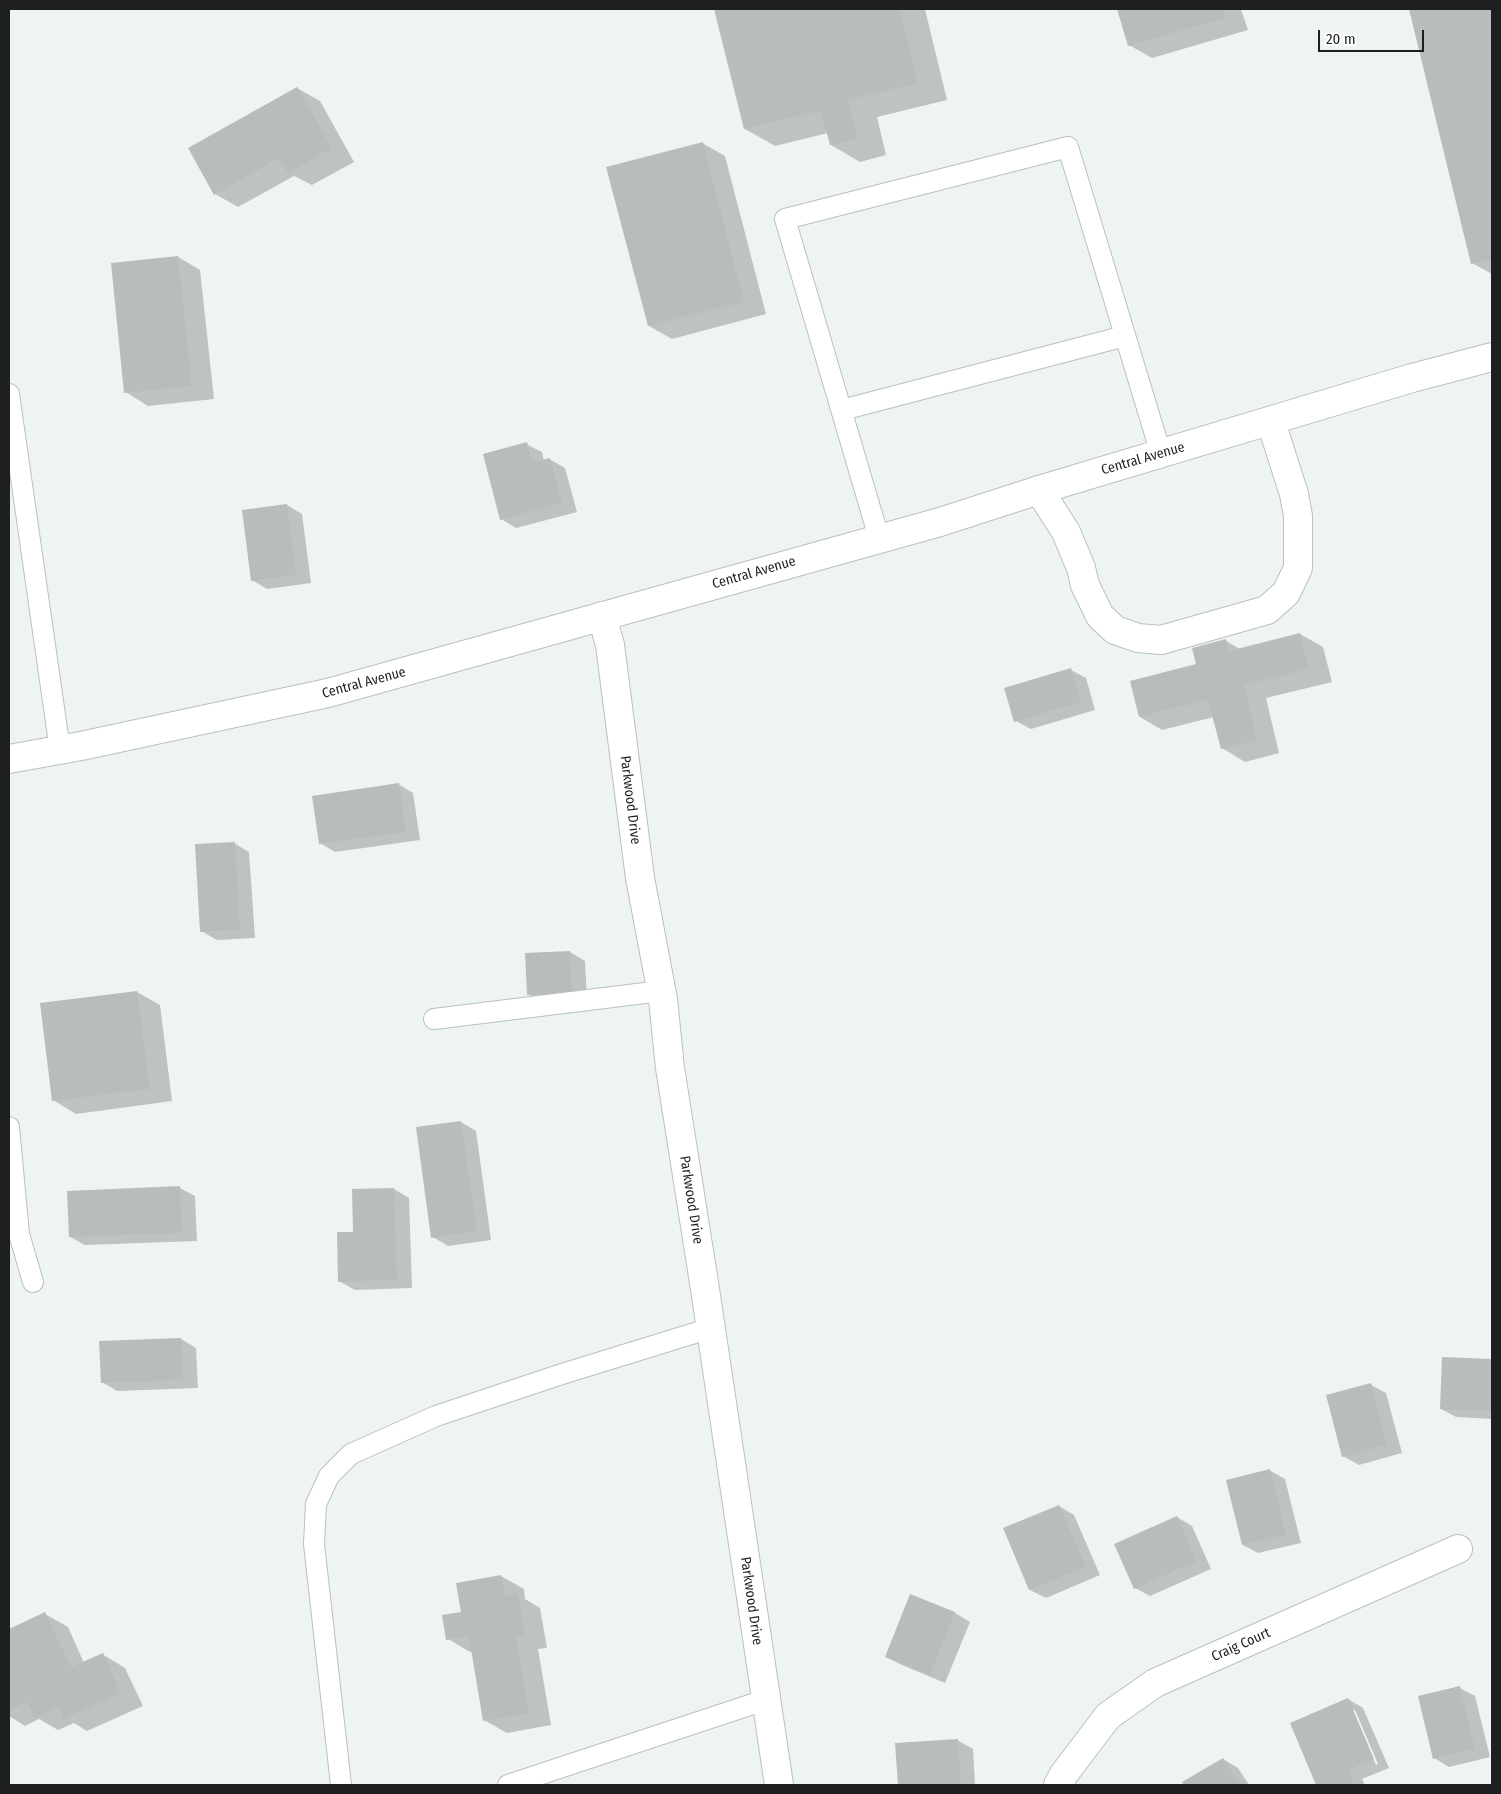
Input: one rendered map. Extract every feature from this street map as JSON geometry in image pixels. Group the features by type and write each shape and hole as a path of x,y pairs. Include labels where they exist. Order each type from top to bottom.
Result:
{"street":[{"name":"Central Avenue","path":"9,759 60,750 328,693 940,522 1039,490 1271,422 1412,378 1492,357"},
{"path":"1039,490 1066,532 1081,568 1085,585 1100,616 1115,630 1138,638 1161,640 1267,610 1286,593 1298,568 1298,516 1294,494 1271,422"},
{"name":"Parkwood Drive","path":"602,616 610,645 640,878 661,991 670,1068 779,1785"},
{"name":"Craig Court","path":"1058,1785 1064,1774 1108,1716 1155,1683 1458,1549"}],"lane":[{"path":"879,538 785,219 1068,147 1161,454"},
{"path":"842,410 1125,336"},
{"path":"9,394 60,750"},
{"path":"434,1019 661,991"},
{"path":"9,1127 19,1234 33,1282"},
{"path":"341,1785 314,1544 316,1504 329,1476 351,1454 436,1416 562,1374 711,1328"},
{"path":"508,1785 765,1700"}],"building":[{"path":"714,9 900,9 918,83 848,100 857,138 830,145 821,111 744,129"},
{"path":"1117,9 1223,9 1226,18 1128,46"},
{"path":"1409,9 1492,9 1492,259 1471,264"},
{"path":"297,87 332,148 288,173 279,158 214,195 188,148"},
{"path":"703,142 744,302 648,326 606,167"},
{"path":"178,256 192,386 124,393 111,263"},
{"path":"527,442 532,462 550,458 562,503 500,520 483,454"},
{"path":"287,504 296,575 251,581 242,510"},
{"path":"1300,633 1309,669 1244,685 1257,740 1221,749 1208,700 1139,717 1130,681 1196,664 1192,648 1226,639 1229,651"},
{"path":"1071,668 1081,702 1014,722 1004,688"},
{"path":"399,783 406,832 319,844 312,796"},
{"path":"235,842 240,930 200,932 195,844"},
{"path":"570,951 572,993 527,995 525,953"},
{"path":"137,991 150,1089 52,1101 40,1003"},
{"path":"461,1121 477,1231 431,1238 416,1127"},
{"path":"180,1186 182,1233 69,1237 67,1191"},
{"path":"394,1188 397,1280 338,1282 337,1232 353,1232 352,1189"},
{"path":"181,1338 183,1380 101,1383 99,1341"},
{"path":"1442,1357 1492,1359 1492,1411 1440,1409"},
{"path":"1371,1383 1387,1445 1342,1457 1326,1395"},
{"path":"1270,1469 1286,1535 1242,1545 1226,1480"},
{"path":"1059,1505 1086,1567 1029,1590 1003,1528"},
{"path":"1177,1516 1197,1561 1134,1589 1114,1544"},
{"path":"501,1575 505,1596 518,1593 525,1635 516,1637 529,1713 483,1721 469,1637 446,1640 442,1615 461,1612 456,1583"},
{"path":"910,1594 955,1612 930,1675 885,1657"},
{"path":"45,1612 71,1667 103,1653 121,1693 63,1719 58,1707 35,1718 27,1702 9,1710 9,1629"},
{"path":"1460,1686 1475,1749 1433,1759 1418,1696"},
{"path":"1348,1698 1374,1759 1348,1770 1354,1785 1316,1785 1290,1723"},
{"path":"958,1739 961,1785 898,1785 895,1743"},
{"path":"1223,1758 1240,1785 1184,1785 1182,1782"}]}
